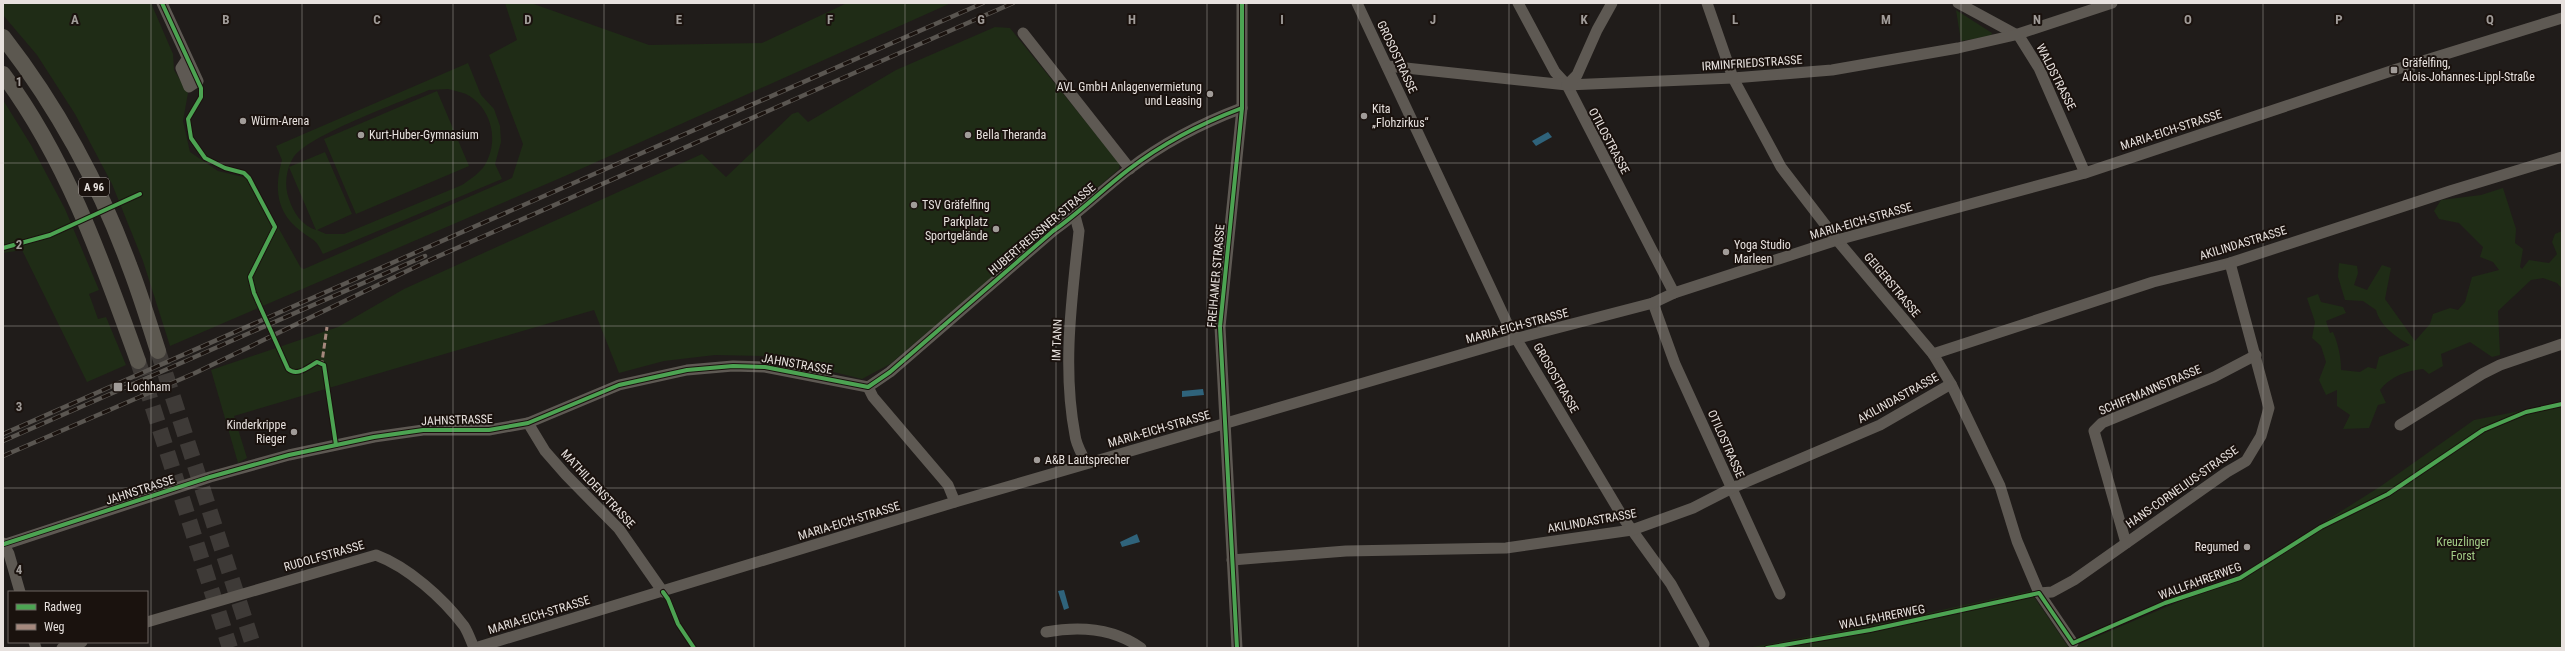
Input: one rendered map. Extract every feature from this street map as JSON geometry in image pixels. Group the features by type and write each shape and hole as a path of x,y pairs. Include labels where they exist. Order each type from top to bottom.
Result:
{"highway":[{"name":"A 96","path":"3,37 25,65 61,123 96,191 129,264 158,352"},
{"name":"A 96","path":"3,74 44,137 77,200 138,361"}],"street":[{"path":"162,3 187,59"},
{"name":"FREIHAMER STRASSE","path":"1237,648 1220,327 1242,108 1242,3"},
{"name":"GROSOSTRASSE","path":"1357,3 1508,325 1518,338 1624,519 1671,584 1704,644"},
{"name":"OTILOSTRASSE","path":"1518,3 1555,72 1567,85 1674,293"},
{"path":"1567,85 1577,75 1597,30 1612,3"},
{"name":"GEIGERSTRASSE","path":"1707,3 1733,78 1781,167 1837,240 1933,354 1951,384 2000,486 2017,541 2039,593"},
{"name":"WALDSTRASSE","path":"1958,3 2019,36 2039,68 2085,173"},
{"name":"IRMINFRIEDSTRASSE","path":"1387,66 1567,85 1733,78 1832,70 1958,48 2015,35 2112,3"},
{"name":"MARIA-EICH-STRASSE","path":"474,648 1086,463 1518,338 1653,303 1674,293 1837,240 2085,173 2394,70 2562,18"},
{"path":"1023,33 1130,169"},
{"name":"HUBERT-REISSNER-STRASSE","path":"868,387 890,372 1053,231 1075,216 1081,207 1130,169 1200,124 1242,108"},
{"name":"AKILINDASTRASSE","path":"1933,354 2153,282 2230,263 2443,193 2562,157"},
{"name":"IM TANN","path":"1075,216 1079,231 1069,330 1069,381 1075,436 1086,463"},
{"name":"HANS-CORNELIUS-STRASSE","path":"2039,593 2052,592 2074,580 2246,461 2261,436 2269,408 2256,355 2230,263"},
{"name":"OTILOSTRASSE","path":"1653,303 1675,364 1780,594"},
{"path":"2400,425 2482,374 2500,365 2562,344"},
{"name":"SCHIFFMANNSTRASSE","path":"2126,543 2094,431 2102,423 2214,377 2256,355"},
{"name":"JAHNSTRASSE","path":"3,544 210,477 289,455 367,439 423,430 489,430 528,422 624,383 687,370 733,366 765,367 868,387"},
{"name":"AKILINDASTRASSE","path":"1232,560 1339,551 1506,548 1632,530 1693,508 1732,488 1880,425 1951,384"},
{"path":"868,387 873,397 948,485 955,502"},
{"name":"MATHILDENSTRASSE","path":"528,422 545,451 619,528 663,592"},
{"path":"3,544 20,591"},
{"name":"RUDOLFSTRASSE","path":"148,622 376,555 395,562 428,589 464,626 474,648"},
{"path":"2039,593 2073,643"},
{"path":"1046,632 1068,628 1108,632 1141,648"},
{"path":"62,648 79,643"}],"green space":[{"path":"3,3 151,3 173,54 174,70 188,93 183,121 190,152 218,171 251,179 301,268 304,269 512,178 523,144 489,55 517,40 505,3 531,3 649,45 762,43 847,3 951,3 565,176 170,346 143,261 112,184 75,114 37,55 3,15"},
{"path":"1956,10 1992,33 1991,36 1961,41"},
{"path":"995,27 1010,28 1120,164 1119,169 890,364 862,379 769,356 715,355 664,361 619,373 594,310 234,416 247,458 238,463 211,370 338,327 404,289 702,154 726,177 792,114 798,112 808,122 896,70"},
{"path":"468,63 481,95 494,109 500,126 501,142 495,164 502,179 323,254 321,249 312,239 293,225 282,208 279,199 278,180 282,160 276,146","holes":["448,89 466,94 481,106 490,123 492,133 491,152 485,165 476,174 462,185 344,234 326,234 317,230 352,214 325,152 289,167 293,158 301,149 355,120 429,90","289,167 316,230 302,222 291,204 287,194 286,183"]},
{"path":"437,91 469,166 356,214 324,139"},
{"path":"3,100 31,145 65,209 99,290 89,294 98,319 106,317 126,365 87,382 22,250 3,253"},
{"path":"2503,188 2516,229 2515,243 2523,249 2520,267 2522,269 2529,260 2549,263 2557,254 2552,242 2555,234 2562,231 2562,289 2557,283 2543,278 2531,280 2498,311 2500,355 2492,357 2470,342 2441,354 2443,366 2429,374 2423,369 2411,371 2399,375 2384,385 2380,390 2386,403 2378,405 2369,428 2343,429 2350,415 2337,406 2337,390 2326,395 2319,380 2326,362 2321,346 2312,338 2315,322 2307,298 2318,294 2321,302 2343,307 2346,313 2326,321 2330,333 2333,332 2336,341 2340,355 2341,370 2360,372 2368,367 2376,369 2379,357 2410,345 2389,330 2381,321 2376,310 2363,301 2345,300 2338,277 2339,263 2357,266 2358,273 2354,285 2367,290 2382,265 2391,268 2385,299 2415,341 2430,324 2433,314 2450,308 2458,310 2465,302 2472,277 2499,270 2493,262 2480,257 2483,247 2459,223 2439,219 2434,211 2441,200 2481,195"},
{"name":"Kreuzlinger Forst","path":"2562,403 2562,648 2070,648 2237,577 2381,486 2474,420"},
{"path":"2030,591 2069,648 1747,648 1867,626"}],"water":[{"path":"1548,132 1552,137 1536,146 1532,141"},
{"path":"1203,389 1204,395 1182,397 1182,391"},
{"path":"1137,534 1140,542 1122,547 1120,542"},
{"path":"1064,590 1069,608 1064,610 1058,591"}],"tunnel":[{"path":"158,351 254,648"},
{"path":"138,361 230,648"}],"railway":[{"path":"3,434 983,3"},
{"path":"3,456 195,373 432,259 1013,3"},
{"path":"3,441 425,256"}],"marked path":[{"path":"324,366 322,362 327,327"}],"cycle path":[{"path":"162,3 201,88 201,97 188,119 191,138 205,158 225,168 244,173 249,178 275,227 250,277 254,293 288,369 299,372 317,362 324,365 336,445"},
{"path":"1237,648 1220,327 1242,108 1242,3"},
{"path":"4,544 210,477 289,455 374,437 423,430 489,430 528,423 619,385 687,370 733,366 765,367 868,387 890,372 1053,231 1141,160 1183,134 1242,108"},
{"path":"3,248 50,235 140,194"},
{"name":"WALLFAHRERWEG","path":"1767,648 1870,630 2039,593 2073,643 2165,603 2240,578 2321,527 2388,494 2483,430 2526,412 2562,404"},
{"path":"663,592 668,599 678,624 694,648"}],"place":[{"name":"Gräfelfing, Alois-Johannes-Lippl-Straße","path":"2394,70"},
{"name":"AVL GmbH Anlagenvermietung und Leasing","path":"1210,94"},
{"name":"Kita „Flohzirkus“","path":"1364,116"},
{"name":"Würm-Arena","path":"243,121"},
{"name":"Kurt-Huber-Gymnasium","path":"361,135"},
{"name":"Bella Theranda","path":"968,135"},
{"name":"TSV Gräfelfing","path":"914,205"},
{"name":"Parkplatz Sportgelände","path":"996,229"},
{"name":"Yoga Studio Marleen","path":"1726,252"},
{"name":"Lochham","path":"118,387"},
{"name":"Kinderkrippe Rieger","path":"294,432"},
{"name":"A&B Lautsprecher","path":"1037,460"},
{"name":"Regumed","path":"2247,547"}]}
